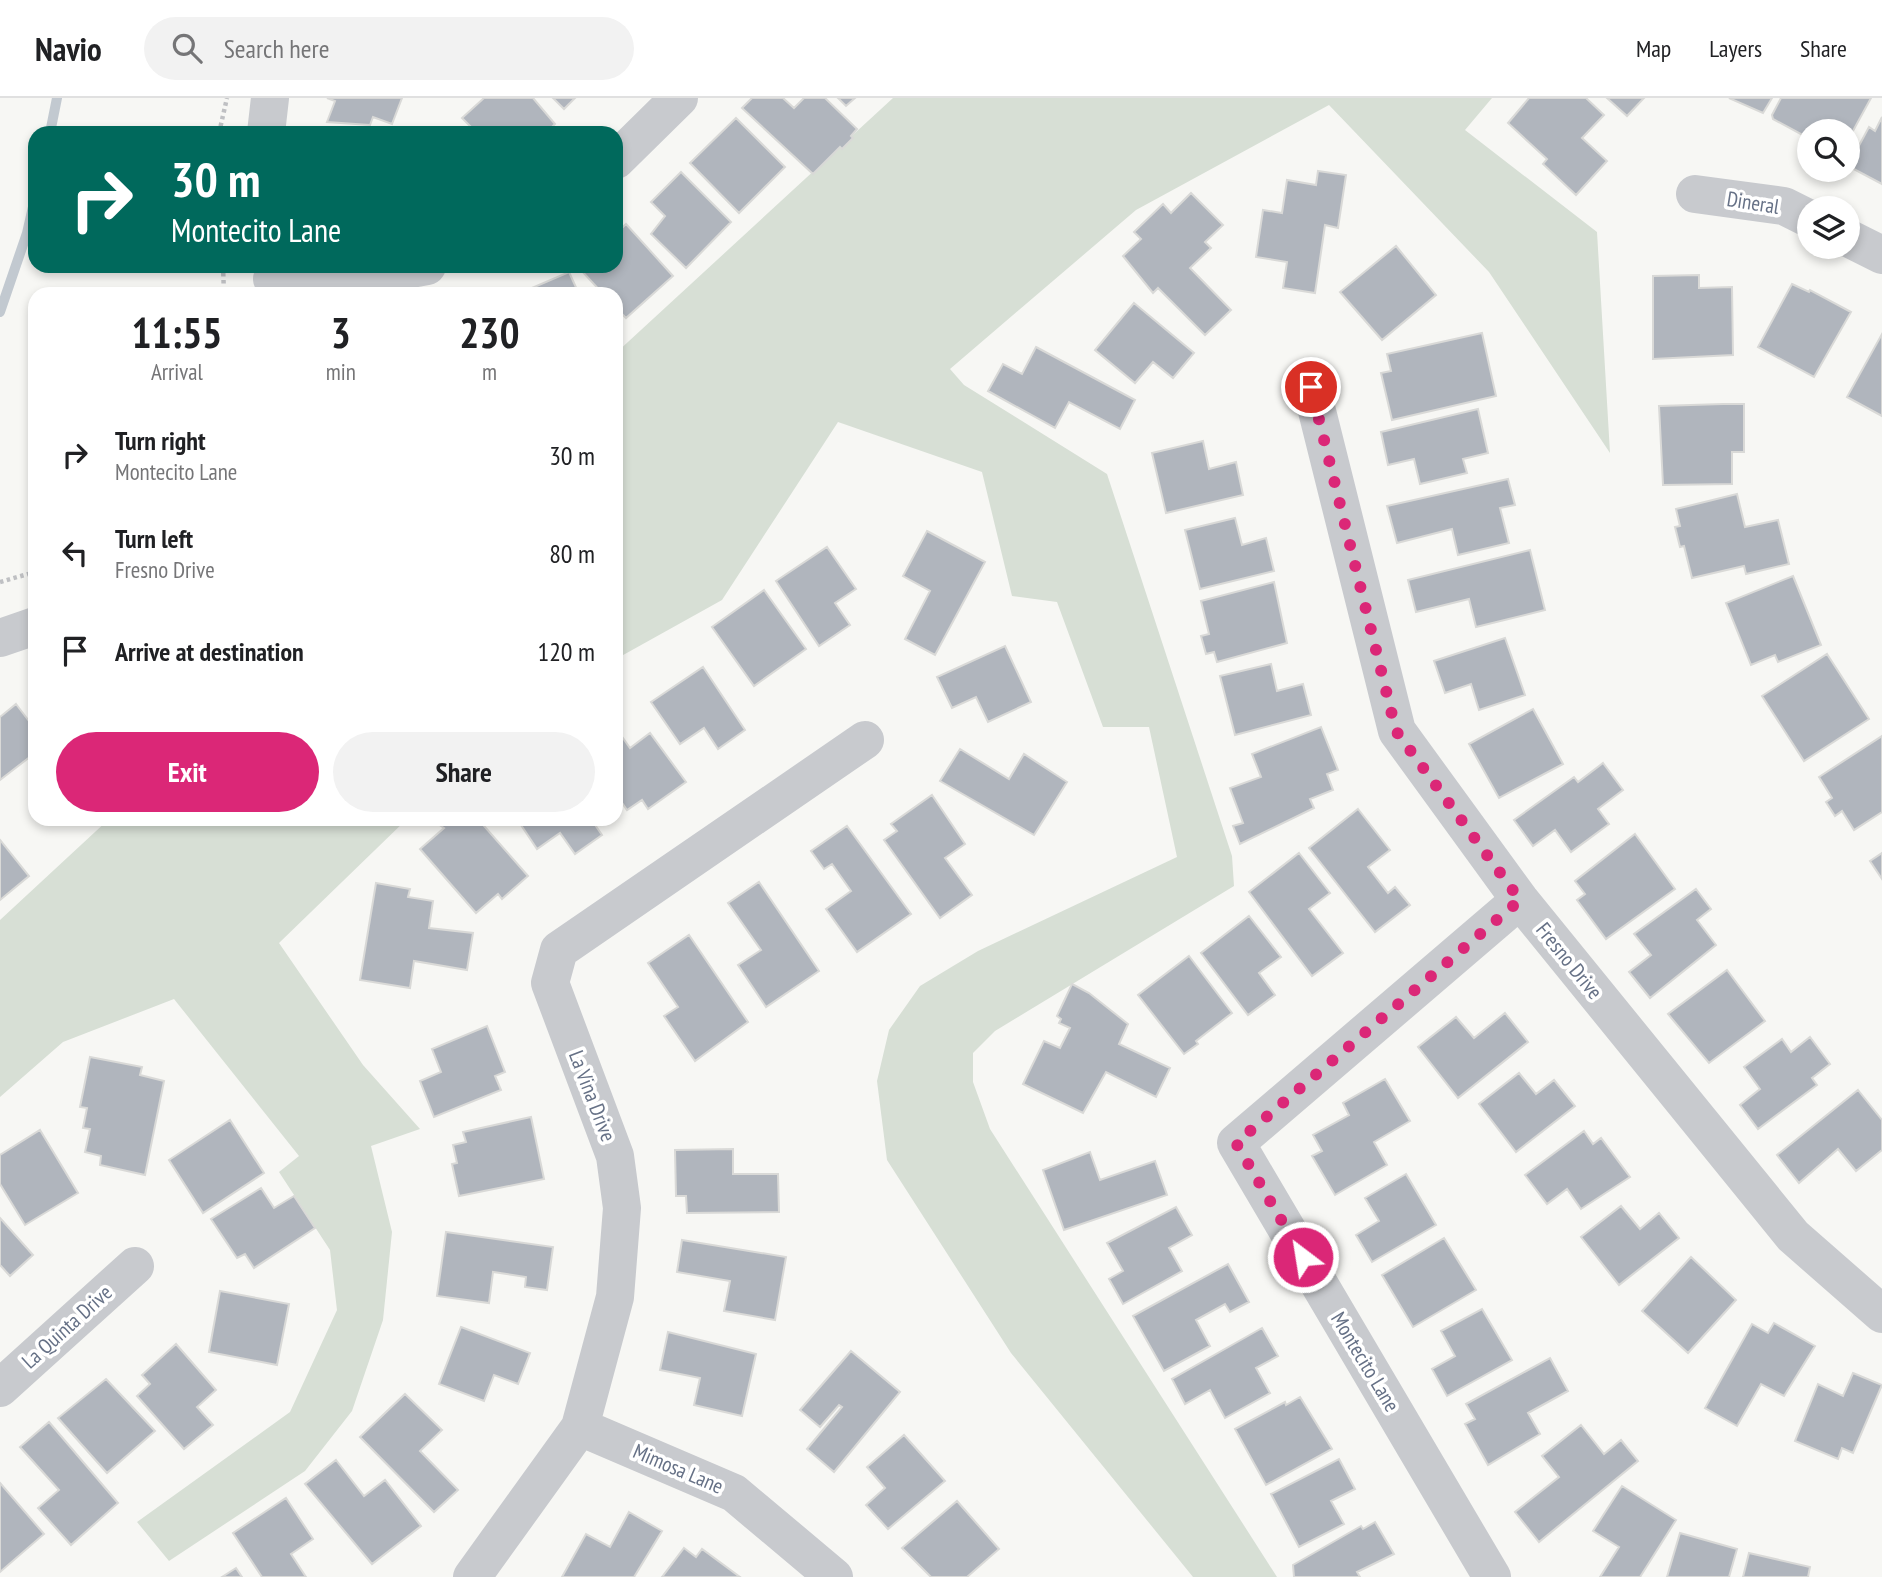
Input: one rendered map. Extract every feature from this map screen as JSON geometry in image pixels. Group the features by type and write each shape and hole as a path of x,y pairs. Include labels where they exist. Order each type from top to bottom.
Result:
{"street":[{"path":"267,126 270,98"},
{"path":"623,153 679,98"},
{"name":"Dineral","path":"1695,194 1784,206 1797,212"},
{"path":"1860,244 1882,255"},
{"path":"272,280 372,273"},
{"name":"Fresno Drive","path":"1311,387 1396,731 1520,900 1793,1236 1882,1314"},
{"path":"0,638 28,628"},
{"name":"La Vina Drive","path":"472,1577 580,1427 615,1297 622,1208 615,1156 550,983 559,950 865,740"},
{"name":"Montecito Lane","path":"1492,1577 1236,1143 1520,900"},
{"name":"La Quinta Drive","path":"0,1388 135,1266"},
{"name":"Mimosa Lane","path":"580,1427 734,1493 834,1577"}],"path":[{"path":"221,126 227,98"},
{"path":"0,582 28,574"}],"shaded area":[{"path":"893,98 1492,98 1465,130 1597,232 1610,453 1489,272 1329,105 1136,210 950,369 964,385 1107,474 1232,856 1234,886 995,1031 973,1053 973,1082 990,1129 1277,1577 1193,1577 1011,1353 887,1160 877,1081 889,1030 920,986 978,951 1177,857 1149,727 1103,727 1057,602 1012,596 982,472 838,422 722,600 623,655 623,347"},
{"path":"101,826 400,826 279,943 363,1065 420,1129 371,1146 392,1232 383,1320 352,1411 305,1471 169,1561 137,1522 290,1412 337,1310 330,1250 279,1172 299,1156 174,999 63,1042 0,1097 0,920"}],"building":[{"path":"327,98 402,98 392,124 373,117 370,125 327,122 335,101"},
{"path":"484,98 533,98 555,124 470,126 462,118"},
{"path":"553,98 575,98 564,109"},
{"path":"752,98 783,98 794,108 804,98 825,98 857,129 851,136 853,138 813,174 742,108"},
{"path":"838,98 855,98 846,106"},
{"path":"1529,98 1586,98 1604,115 1582,138 1607,161 1576,195 1543,164 1547,159 1508,123"},
{"path":"1607,98 1644,98 1627,116"},
{"path":"1729,98 1772,98 1763,113"},
{"path":"1781,98 1871,98 1860,119 1797,119 1797,132 1773,119 1772,115"},
{"path":"1882,117 1882,184 1860,172 1860,144 1869,127 1875,131"},
{"path":"736,118 785,167 739,213 690,163"},
{"path":"1318,171 1346,175 1338,228 1325,225 1315,293 1283,288 1287,262 1256,257 1263,210 1282,213 1287,180 1316,185"},
{"path":"681,172 731,222 686,268 651,234 665,216 651,202"},
{"path":"1191,193 1223,225 1205,242 1211,248 1190,268 1231,310 1205,335 1158,288 1153,293 1123,256 1141,239 1134,232 1163,204 1171,213"},
{"path":"626,224 673,276 626,318 623,315 623,287 597,287 584,273 623,273 623,227"},
{"path":"1396,246 1436,295 1382,340 1340,292"},
{"path":"569,273 576,287 534,287"},
{"path":"1699,275 1699,288 1732,287 1733,355 1653,359 1653,276"},
{"path":"1792,284 1809,292 1810,290 1851,312 1814,377 1758,347"},
{"path":"1134,303 1194,353 1173,378 1153,362 1135,383 1095,350"},
{"path":"1482,333 1496,396 1392,420 1381,373 1391,371 1387,354"},
{"path":"1882,334 1882,416 1847,397"},
{"path":"1036,347 1135,400 1120,429 1069,402 1055,428 988,391 1003,364 1022,374"},
{"path":"1744,404 1744,452 1732,452 1732,484 1663,485 1659,406"},
{"path":"1478,409 1488,453 1463,459 1467,473 1420,484 1414,459 1388,465 1381,432"},
{"path":"1203,441 1209,469 1236,462 1243,495 1166,513 1152,453"},
{"path":"1508,479 1515,505 1500,508 1509,543 1458,555 1452,529 1397,543 1387,506"},
{"path":"1737,494 1745,527 1778,520 1789,564 1746,574 1744,566 1692,578 1684,546 1680,547 1675,527 1680,526 1676,509"},
{"path":"1235,518 1242,545 1266,538 1274,571 1200,589 1185,530"},
{"path":"927,531 985,562 935,655 905,639 930,591 903,576"},
{"path":"827,547 856,589 835,603 850,625 819,646 776,581"},
{"path":"1530,550 1545,610 1476,627 1469,599 1416,612 1408,580"},
{"path":"1793,576 1821,645 1778,662 1775,655 1751,665 1726,603"},
{"path":"1274,582 1287,643 1217,662 1214,652 1206,654 1201,636 1209,634 1201,601"},
{"path":"764,590 806,649 754,686 712,627"},
{"path":"1505,638 1525,695 1479,710 1471,684 1445,693 1434,661"},
{"path":"1005,646 1031,702 988,722 976,697 952,708 937,677"},
{"path":"1827,654 1869,719 1804,761 1762,696"},
{"path":"1271,664 1277,691 1303,684 1311,715 1235,735 1220,676"},
{"path":"703,667 745,730 718,749 704,728 680,744 651,702"},
{"path":"16,704 28,720 28,758 0,780 0,717"},
{"path":"1533,709 1563,764 1499,798 1469,744"},
{"path":"1321,727 1338,770 1327,774 1333,790 1310,799 1314,808 1240,844 1233,826 1243,823 1230,788 1261,777 1252,754"},
{"path":"650,733 686,782 648,809 642,800 627,810 623,804 623,738 630,748"},
{"path":"1882,736 1882,812 1854,830 1842,811 1835,816 1826,802 1832,798 1819,777"},
{"path":"960,749 1009,779 1024,754 1067,782 1034,835 940,781"},
{"path":"1603,763 1623,790 1598,809 1609,824 1571,852 1555,830 1533,846 1514,820 1574,777 1578,782"},
{"path":"932,795 965,844 945,858 972,895 940,918 884,840 897,831 891,824"},
{"path":"1358,809 1390,850 1368,867 1388,893 1395,887 1410,905 1375,932 1309,848"},
{"path":"441,826 484,826 528,876 502,899 498,894 476,913 420,849 444,828"},
{"path":"522,826 596,826 602,835 575,854 560,833 537,849"},
{"path":"847,826 911,914 857,952 826,909 851,891 832,864 824,869 811,851"},
{"path":"1635,834 1675,889 1606,939 1577,900 1585,894 1575,881"},
{"path":"0,840 29,876 0,900"},
{"path":"1299,853 1330,893 1309,909 1343,953 1312,976 1249,892"},
{"path":"1882,853 1882,879 1870,861"},
{"path":"759,882 819,971 766,1007 738,965 761,950 728,903"},
{"path":"376,883 410,889 408,897 433,901 429,928 473,933 467,970 414,961 410,988 360,980"},
{"path":"1696,889 1711,909 1697,920 1716,945 1650,998 1629,972 1651,955 1634,934"},
{"path":"1249,916 1281,957 1259,973 1275,995 1248,1015 1201,953"},
{"path":"689,935 748,1022 695,1061 664,1016 678,1007 648,963"},
{"path":"1189,956 1232,1013 1184,1054 1138,995"},
{"path":"1727,970 1765,1021 1709,1063 1668,1014"},
{"path":"1072,984 1089,993 1128,1024 1119,1044 1170,1068 1156,1097 1106,1072 1083,1113 1023,1084 1044,1041 1060,1048 1070,1028 1059,1023 1061,1019 1057,1016"},
{"path":"1505,1013 1528,1042 1458,1098 1418,1047 1456,1017 1474,1038"},
{"path":"487,1026 505,1072 495,1076 501,1090 434,1117 420,1081 441,1072 432,1049"},
{"path":"1810,1037 1830,1064 1812,1078 1817,1085 1758,1129 1740,1105 1760,1089 1744,1067 1782,1039 1791,1052"},
{"path":"90,1057 142,1067 140,1075 164,1081 145,1175 100,1165 101,1156 85,1152 90,1129 83,1128 87,1108 80,1107"},
{"path":"1519,1073 1536,1094 1554,1080 1575,1106 1516,1152 1479,1104"},
{"path":"1385,1079 1410,1121 1374,1142 1387,1165 1335,1195 1312,1156 1322,1151 1313,1135 1349,1115 1343,1103"},
{"path":"1858,1090 1882,1120 1882,1150 1856,1171 1838,1149 1799,1183 1777,1155"},
{"path":"531,1117 544,1179 459,1196 452,1164 457,1163 453,1145 466,1142 463,1132"},
{"path":"230,1120 264,1173 203,1213 169,1160"},
{"path":"40,1130 78,1193 25,1225 0,1184 0,1155"},
{"path":"1584,1131 1593,1144 1601,1138 1630,1177 1581,1209 1567,1189 1547,1204 1525,1175"},
{"path":"733,1149 733,1174 778,1174 779,1212 687,1213 686,1196 676,1196 675,1150"},
{"path":"1090,1152 1100,1180 1155,1161 1167,1195 1064,1230 1043,1170"},
{"path":"1406,1174 1436,1225 1372,1262 1356,1235 1379,1221 1365,1198"},
{"path":"261,1188 274,1208 294,1196 315,1228 254,1268 245,1254 237,1258 211,1219"},
{"path":"1621,1206 1640,1229 1659,1213 1679,1238 1619,1285 1581,1237"},
{"path":"1176,1207 1192,1235 1169,1248 1182,1271 1123,1304 1109,1279 1123,1271 1107,1243"},
{"path":"0,1218 33,1255 10,1276 0,1265"},
{"path":"446,1232 553,1247 547,1290 525,1287 526,1277 493,1272 489,1303 437,1296"},
{"path":"1444,1238 1476,1290 1413,1327 1382,1275"},
{"path":"682,1240 786,1257 775,1320 724,1311 730,1281 677,1272"},
{"path":"1691,1257 1736,1300 1688,1353 1642,1311"},
{"path":"1228,1264 1249,1302 1230,1312 1225,1304 1196,1320 1210,1346 1164,1371 1133,1316"},
{"path":"220,1291 289,1304 277,1365 209,1352"},
{"path":"1482,1309 1512,1360 1447,1396 1432,1369 1455,1356 1441,1331"},
{"path":"1774,1323 1815,1346 1784,1396 1761,1384 1737,1426 1705,1408 1752,1324 1768,1333"},
{"path":"461,1327 530,1353 518,1384 494,1375 484,1401 439,1384"},
{"path":"1262,1328 1278,1356 1256,1368 1270,1393 1225,1418 1210,1390 1185,1404 1172,1379"},
{"path":"668,1332 756,1354 742,1416 694,1405 700,1378 660,1370"},
{"path":"176,1344 216,1390 197,1407 213,1425 184,1449 137,1396 150,1384 142,1375"},
{"path":"851,1351 900,1392 834,1472 807,1449 842,1407 839,1405 820,1427 800,1410"},
{"path":"1550,1358 1568,1391 1528,1413 1540,1434 1488,1465 1465,1424 1475,1419 1466,1404"},
{"path":"1853,1373 1882,1385 1853,1453 1842,1448 1838,1459 1795,1441 1818,1384 1843,1396"},
{"path":"106,1379 155,1431 107,1473 58,1418"},
{"path":"405,1394 442,1430 420,1451 458,1490 434,1512 360,1437"},
{"path":"1300,1397 1332,1449 1266,1485 1235,1429 1285,1402 1286,1405"},
{"path":"49,1422 118,1503 71,1545 38,1508 59,1490 20,1447"},
{"path":"1581,1425 1604,1454 1621,1440 1638,1461 1539,1542 1515,1512 1559,1477 1542,1456"},
{"path":"904,1435 945,1481 888,1529 866,1505 885,1488 867,1467"},
{"path":"1339,1459 1355,1489 1331,1501 1344,1524 1299,1547 1271,1494"},
{"path":"336,1460 364,1496 385,1480 421,1526 372,1564 305,1484"},
{"path":"0,1483 44,1534 0,1572"},
{"path":"1622,1486 1676,1520 1640,1577 1600,1577 1619,1547 1593,1531"},
{"path":"286,1498 313,1539 291,1554 306,1577 262,1577 233,1533"},
{"path":"957,1501 999,1549 967,1577 931,1577 902,1548"},
{"path":"629,1512 662,1531 634,1577 562,1577 586,1534 610,1547"},
{"path":"1375,1522 1394,1554 1357,1572 1360,1577 1294,1577 1293,1565 1361,1526 1363,1529"},
{"path":"1680,1533 1737,1549 1729,1577 1667,1577"},
{"path":"684,1548 696,1557 702,1549 740,1577 662,1577"},
{"path":"1749,1553 1810,1567 1808,1577 1743,1577"},
{"path":"236,1568 242,1577 222,1577"}],"waterway":[{"path":"51,126 57,98"},
{"path":"0,312 28,229"}],"route":[{"path":"1303,1257 1236,1143 1520,900 1396,731 1311,387"}]}
